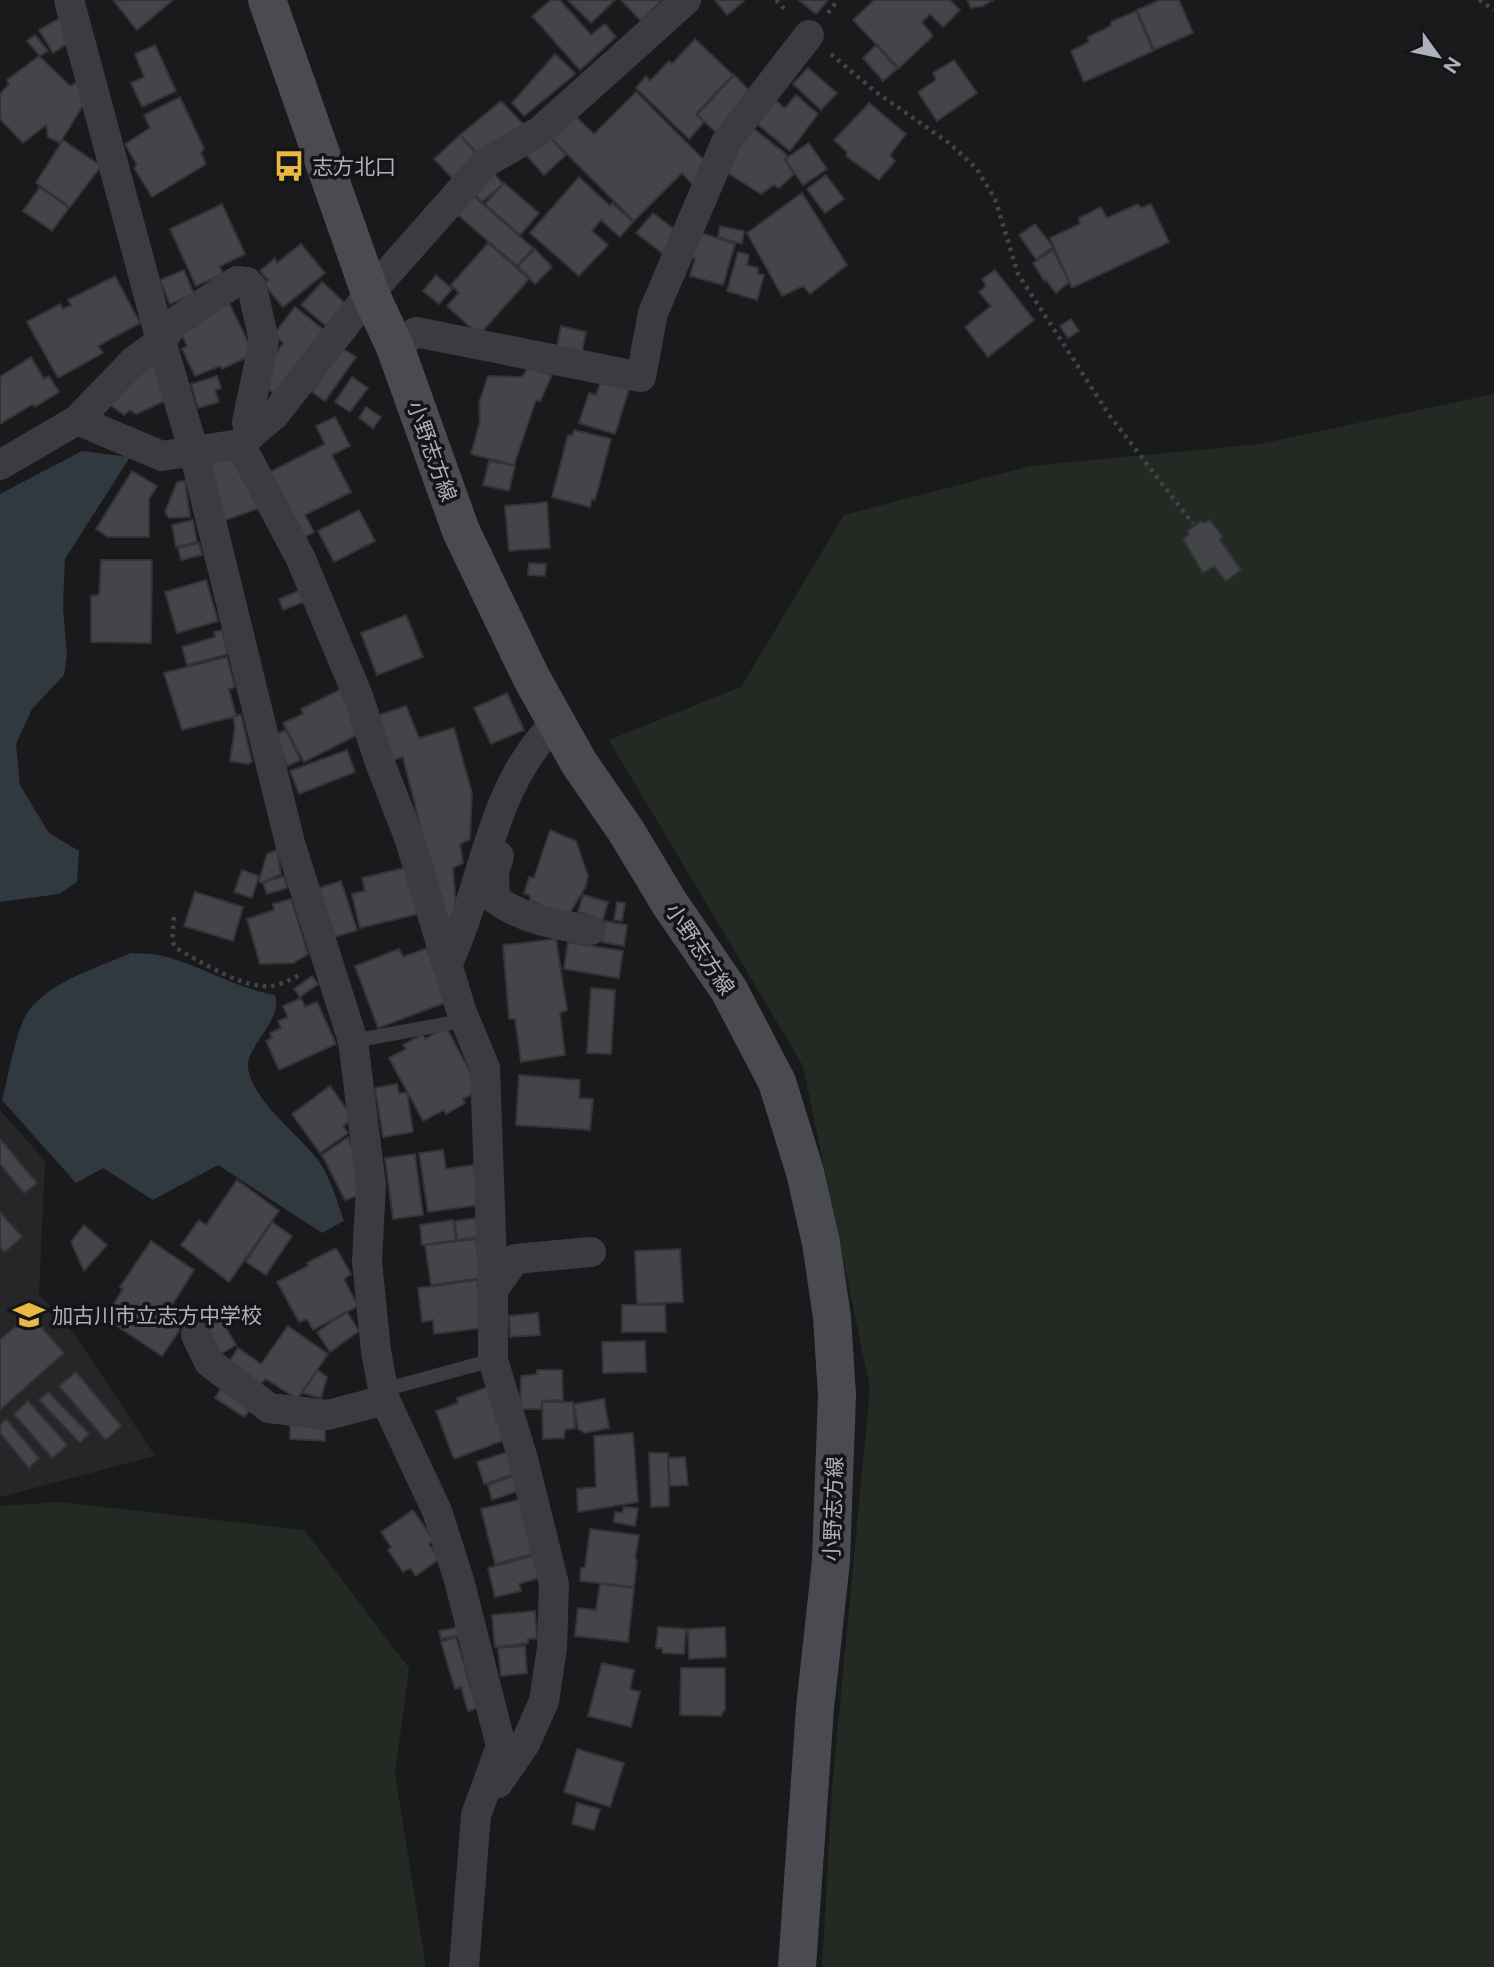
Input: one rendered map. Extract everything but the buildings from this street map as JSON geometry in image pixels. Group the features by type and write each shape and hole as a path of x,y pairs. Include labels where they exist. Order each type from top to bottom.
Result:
{"main road":[{"name":"小野志方線","path":"267,0 370,293 395,347 461,531 531,677 579,763 729,990 777,1082 805,1172 821,1243 832,1317 837,1395 831,1561 815,1708 797,1967"}],"street":[{"path":"69,0 161,341 194,452 290,843 353,1041 371,1185 367,1261 376,1351 384,1395 437,1511 459,1580 501,1746 475,1815 461,1962"},
{"path":"77,420 162,456 194,452 245,440 275,414 370,293 485,163 540,131 686,0"},
{"path":"395,347 416,332 640,377 653,313 726,142 808,35"},
{"path":"0,465 77,420 135,360 161,341 175,322 237,281 247,282 252,287 264,341 245,440 301,559 349,673 409,837 447,965 485,1068 493,1360 523,1459 554,1584 552,1648 544,1701 525,1744 475,1815"},
{"path":"447,965 461,936 494,827 516,776 535,743 556,722"},
{"path":"516,776 517,798 494,873 495,900 510,910 542,922 591,930"},
{"path":"493,1290 515,1259 591,1252"},
{"path":"196,1335 209,1362 270,1408 328,1415 384,1395"}],"lane":[{"path":"353,1041 451,1023 467,1024"},
{"path":"384,1395 493,1360"}],"path":[{"path":"1479,0 1494,9"},
{"path":"808,35 876,92 949,143 976,168 995,199 1018,274 1110,416 1193,524"},
{"path":"174,917 172,941 176,948 241,981 264,987 288,981 326,958"}],"shaded area":[{"path":"1494,394 1494,1967 822,1967 832,1789 870,1388 803,1066 609,740 741,687 844,515 1030,466 1260,444"},
{"path":"82,451 130,457 65,559 63,608 67,655 64,675 32,709 16,744 20,785 49,833 79,851 77,882 59,894 0,902 0,494"},
{"path":"131,953 156,954 174,959 245,987 275,995 274,1015 252,1051 248,1068 252,1081 268,1107 322,1166 344,1221 322,1233 218,1165 153,1200 103,1168 76,1183 2,1100 16,1040 31,1008 41,997 70,979"},
{"name":"加古川市立志方中学校","path":"0,1110 45,1161 39,1294 76,1336 155,1456 0,1497"},
{"path":"61,1502 304,1530 409,1668 395,1774 426,1967 0,1967 0,1506"}],"place":[{"name":"志方北口","path":"289,166"},
{"name":"加古川市立志方中学校","path":"29,1315"}]}
